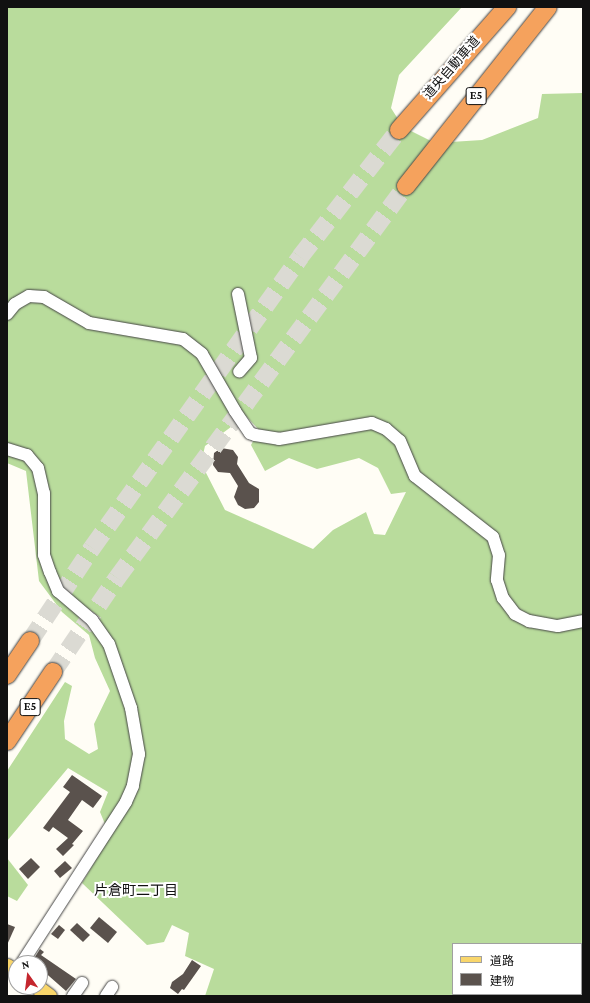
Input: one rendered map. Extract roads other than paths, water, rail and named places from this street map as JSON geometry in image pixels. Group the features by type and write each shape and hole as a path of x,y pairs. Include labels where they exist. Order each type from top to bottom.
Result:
{"highway":[{"name":"道央自動車道","path":"399,130 507,7"},
{"name":"E5","path":"406,186 548,7"},
{"path":"7,675 30,641"},
{"name":"E5","path":"7,741 53,672"}],"street":[{"path":"238,294 251,358 239,372"},
{"path":"7,314 15,304 29,296 44,296 89,323 183,339 202,354 235,411 250,433 255,435 279,439 372,424 386,428 400,441 415,476 493,537 499,554 497,580 503,598 515,614 529,621 558,626 583,621"},
{"path":"7,448 26,455 38,468 44,493 44,555 50,572 58,591 92,620 109,644 131,708 139,754 133,786 126,802 27,955"},
{"path":"73,996 82,983"}],"tunnel":[{"path":"30,641 92,548 300,257 399,130"},
{"path":"53,672 117,578 406,186"}],"district":[{"name":"片倉町二丁目","path":"136,890"}]}
